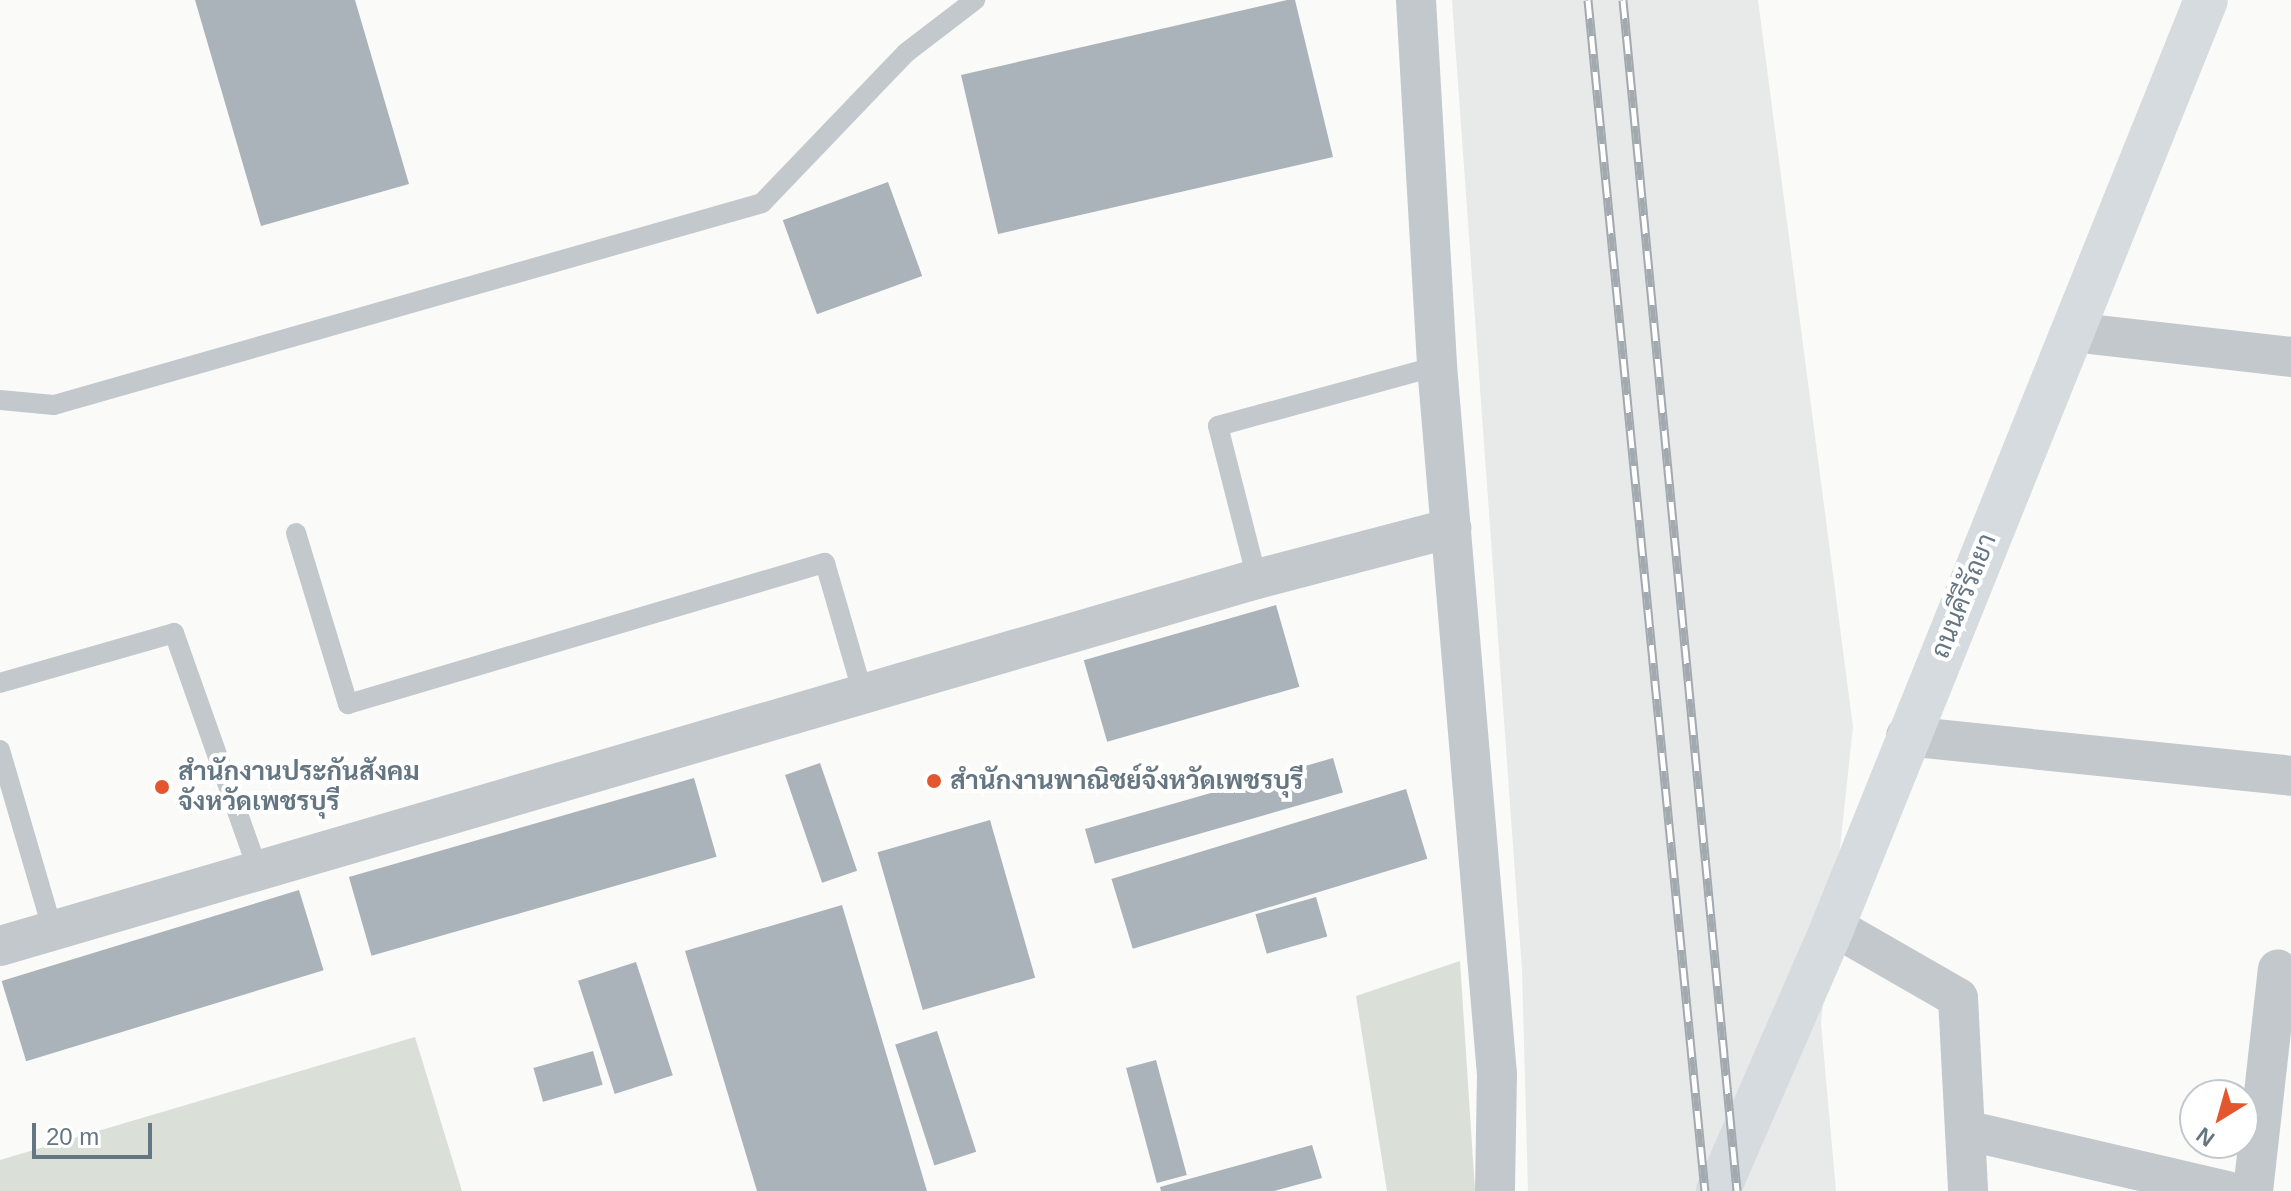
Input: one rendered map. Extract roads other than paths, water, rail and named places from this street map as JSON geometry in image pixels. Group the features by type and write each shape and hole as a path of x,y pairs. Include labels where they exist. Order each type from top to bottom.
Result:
{"street":[{"path":"1416,0 1437,366 1497,1074 1495,1191"},
{"name":"ถนนคีรีรัถยา","path":"1718,1191 1833,926 1906,736 2206,0"},
{"path":"2072,332 2291,357"},
{"path":"0,946 259,873 1257,579 1451,528"},
{"path":"1906,736 2291,776"},
{"path":"1833,926 1958,998 1968,1191"},
{"path":"2253,1191 2278,969"},
{"path":"1965,1130 2228,1191"}],"lane":[{"path":"0,400 54,405 762,203 907,52 975,0"},
{"path":"1257,579 1218,426 1437,366"},
{"path":"296,533 348,704 825,563 863,694"},
{"path":"0,683 174,633 259,873"},
{"path":"0,750 53,931"}],"railway":[{"path":"1588,0 1705,1191"},
{"path":"1623,0 1737,1191"}],"place":[{"name":"สำนักงานพาณิชย์จังหวัดเพชรบุรี","path":"934,781"},
{"name":"สำนักงานประกันสังคม จังหวัดเพชรบุรี","path":"162,787"}]}
